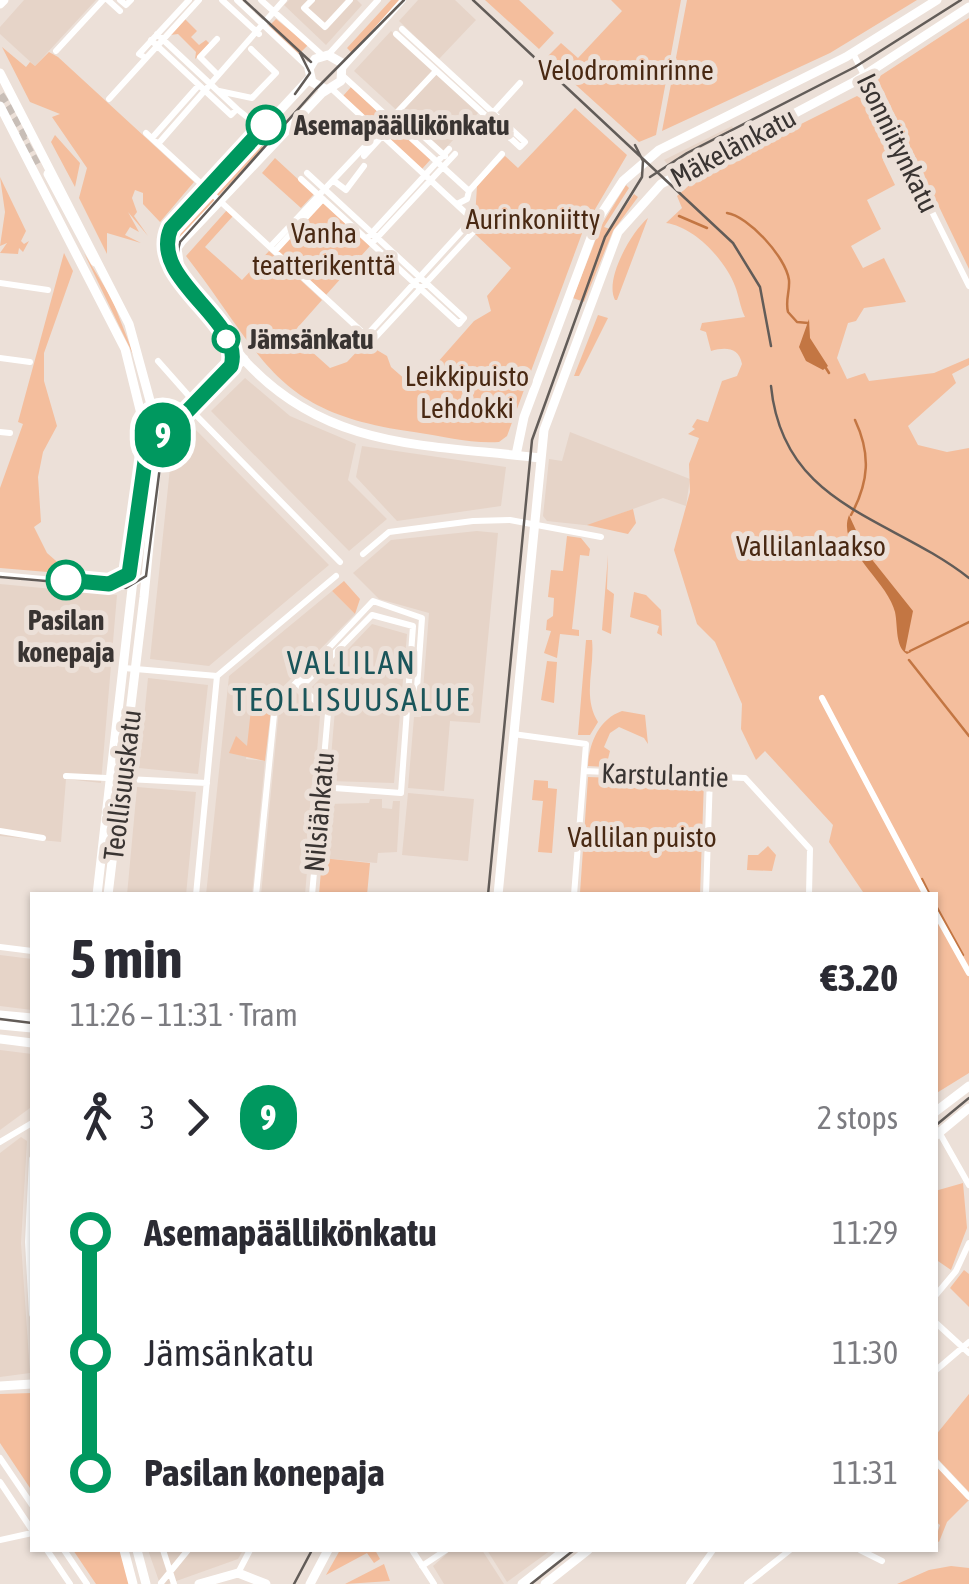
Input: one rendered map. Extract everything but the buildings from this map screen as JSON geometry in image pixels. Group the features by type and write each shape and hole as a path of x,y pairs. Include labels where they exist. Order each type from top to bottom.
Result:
{"main road":[{"name":"Mäkelänkatu","path":"516,455 519,436 591,236 624,180 659,150 854,53 937,0"},
{"name":"Mäkelänkatu","path":"498,892 536,461 613,242 633,211 680,172 865,74 969,7"},
{"path":"180,272 177,248 182,241 343,72 325,55 175,224 166,241 169,258 244,359 290,402 331,425 371,436 536,461"},
{"name":"Teollisuuskatu","path":"0,72 135,340 153,438 146,574 125,781 108,892"},
{"path":"310,73 328,89"},
{"name":"Teollisuuskatu","path":"0,106 125,349 153,438 97,892"},
{"name":"Teollisuuskatu","path":"86,270 41,166 100,268"},
{"path":"153,438 177,422 244,359"},
{"path":"519,436 536,461"},
{"path":"0,1015 30,1018"},
{"path":"0,1025 30,1028"},
{"path":"0,1039 30,1044"},
{"path":"938,1110 969,1086"},
{"path":"938,1133 969,1108"},
{"path":"0,1386 30,1384"},
{"path":"125,1552 133,1584"},
{"path":"138,1552 146,1584"},
{"path":"310,1584 327,1552"},
{"path":"522,1584 563,1552"},
{"path":"550,1583 586,1552"},
{"path":"200,1584 238,1573 266,1584"}],"street":[{"path":"120,0 126,6 131,0"},
{"path":"222,0 254,31"},
{"path":"238,0 310,73"},
{"path":"261,0 325,55 378,0"},
{"path":"284,0 152,139 372,341 415,283 443,262 471,223 457,204 328,89"},
{"path":"312,0 304,8 325,26 350,0"},
{"path":"403,0 343,72 469,190"},
{"path":"56,51 107,1 120,12"},
{"path":"109,98 126,74 194,1"},
{"path":"404,35 424,60 518,143"},
{"path":"216,73 200,57 217,39"},
{"path":"157,40 244,120"},
{"path":"205,86 252,98 276,74 251,49"},
{"name":"Isonniitynkatu","path":"854,53 969,286"},
{"path":"272,249 325,196 360,152 376,144 439,72"},
{"path":"325,196 333,181 439,72"},
{"path":"490,115 520,83"},
{"path":"218,91 234,112"},
{"path":"372,239 449,155 398,102"},
{"path":"457,204 466,200 469,190 502,154"},
{"path":"325,196 347,188 364,166"},
{"path":"306,178 394,260 415,283 458,324 464,318 415,283"},
{"path":"333,181 347,188"},
{"path":"0,283 48,290"},
{"path":"366,336 404,301"},
{"path":"0,358 30,362"},
{"path":"158,361 193,407 340,562"},
{"path":"0,432 10,434"},
{"path":"363,554 389,532 500,519 601,537"},
{"path":"117,586 134,573"},
{"path":"0,575 133,586 146,574"},
{"path":"124,668 217,676 336,576"},
{"path":"256,892 275,705 373,601 422,618 417,688 409,709"},
{"path":"296,682 307,681 372,615 413,626 400,793 321,788"},
{"path":"196,892 217,676"},
{"name":"Nilsiänkatu","path":"296,682 328,713 312,892"},
{"path":"822,698 924,892"},
{"path":"512,734 582,740 584,772 574,892"},
{"name":"Karstulantie","path":"584,772 745,778 810,849 810,892"},
{"path":"66,776 113,775 125,781 135,776 207,784"},
{"path":"706,892 710,776"},
{"path":"0,831 43,838"},
{"path":"938,917 969,972"},
{"path":"0,947 30,951"},
{"path":"0,1142 30,1124"},
{"path":"938,1136 969,1185"},
{"path":"30,1188 30,1265"},
{"path":"938,1292 956,1271 969,1243"},
{"path":"938,1325 969,1353"},
{"path":"938,1368 969,1342"},
{"path":"0,1458 30,1502"},
{"path":"938,1465 969,1497"},
{"path":"0,1482 30,1528"},
{"path":"0,1540 30,1532"},
{"path":"48,1552 70,1584"},
{"path":"65,1552 87,1584"},
{"path":"163,1552 174,1584"},
{"path":"161,1582 186,1552"},
{"path":"238,1573 249,1552"},
{"path":"413,1552 434,1584"},
{"path":"422,1566 443,1552"},
{"path":"690,1584 712,1552"},
{"path":"747,1584 787,1552"},
{"path":"864,1552 882,1561"},
{"path":"543,1570 550,1583"}],"shaded area":[{"path":"24,0 96,0 35,66 0,34 0,27"},
{"path":"289,0 357,0 362,5 326,45 284,5"},
{"path":"418,0 455,0 476,20 439,59 399,21"},
{"path":"391,31 479,112 442,152 354,71"},
{"path":"732,126 734,130 669,166 664,160"},
{"path":"809,319 810,338 828,366 823,370 806,361 799,347"},
{"path":"245,378 290,416 356,444 348,480 387,519 349,551 211,411"},
{"path":"194,428 329,565 209,666 150,659 172,449"},
{"path":"570,432 690,479 686,506 663,498 614,516 612,528 547,521 543,516 549,459 562,461"},
{"path":"362,446 506,467 501,506 397,521 356,477"},
{"path":"849,515 866,552 913,611 905,651 911,652 907,654 903,651 899,641 890,600 850,540"},
{"path":"477,531 498,533 480,723 450,721 444,791 408,788 414,717 421,717 429,613 379,599 353,573 391,540"},
{"path":"0,584 117,595 101,783 66,779 61,842 0,836"},
{"path":"332,591 355,614 272,698 271,711 252,709 246,759 265,761 252,892 206,892 229,676"},
{"path":"372,624 407,634 394,783 329,781 335,710 312,687"},
{"path":"148,678 208,685 198,774 139,768"},
{"path":"296,692 320,716 305,892 261,892 279,709"},
{"path":"137,787 196,792 186,892 127,892"},
{"path":"408,793 474,799 468,861 402,855"},
{"path":"370,799 382,799 382,808 392,809 393,801 400,801 397,852 378,853 377,863 322,858 327,804 369,803"},
{"path":"0,955 30,959 30,1010 0,1006"},
{"path":"0,1050 30,1054 30,1108 0,1130"},
{"path":"21,1137 27,1141 21,1243 30,1373 0,1377 0,1153"},
{"path":"149,1552 242,1552 238,1559 160,1584"},
{"path":"449,1552 483,1552 504,1584 444,1584 433,1566"},
{"path":"488,1552 548,1552 507,1582"}],"green space":[{"path":"391,0 400,0 352,53 347,48"},
{"path":"485,0 519,0 554,33 539,49"},
{"name":"Velodrominrinne","path":"611,0 681,0 656,135 639,142 546,58 561,43 578,58 622,11"},
{"path":"687,0 917,0 830,53 662,131"},
{"path":"969,18 969,269 877,78"},
{"path":"185,19 197,31 191,37 199,45 206,40 210,44 195,59 196,52 178,34 170,35"},
{"path":"276,19 308,45 299,54 269,26"},
{"path":"2,47 26,67 30,62 35,66 49,52 58,57 194,182 160,222 143,204 143,193 135,190 134,216 148,236 128,212 139,232 130,227 125,235 141,243 107,233 107,254 79,198 87,168 52,117 60,114 30,102"},
{"path":"351,87 382,116 374,124 343,96"},
{"name":"Vallilanlaakso","path":"857,96 868,103 893,152 883,160 895,185 867,200 881,229 851,246 863,268 884,258 906,302 864,308 856,321 848,323 837,358 847,379 865,373 869,381 934,373 969,358 969,365 952,374 956,383 908,426 918,445 947,452 969,448 969,1073 938,1092 938,892 863,892 829,842 833,825 765,751 756,760 741,729 742,704 715,642 697,624 674,550 690,492 689,464 699,438 688,434 695,429 692,427 697,419 708,422 722,381 737,376 742,364 738,354 731,350 711,351 706,332 700,330 702,323 745,317 730,276 716,256 688,231 666,223 682,208 677,196 694,181"},
{"name":"Aurinkoniitty","path":"575,108 627,155 584,228 507,436 499,442 457,439 367,423 330,411 301,395 256,352 186,256 227,210 233,216 205,247 242,280 269,251 322,300 292,334 330,368 347,362 365,343 387,356 391,367 415,388 474,321 491,311 487,296 511,268 474,233 477,186 505,156 518,168"},
{"path":"395,126 431,159 422,169 386,136"},
{"path":"55,135 80,163 75,187 51,142"},
{"path":"256,141 264,148 179,240 171,242 172,232"},
{"path":"275,158 314,194 301,208 262,173"},
{"path":"0,177 26,231 21,241 29,241 23,252 19,248 18,254 0,253 7,243 0,246 5,212"},
{"path":"626,185 629,188 604,227 610,229 634,194 638,197 613,231 584,302 573,298 601,226"},
{"name":"Vanha teatterikenttä","path":"322,202 370,246 326,295 278,251"},
{"path":"648,218 617,300 615,300 616,268"},
{"path":"64,253 73,271 44,353 44,381 57,426 43,452 38,477 41,522 34,527 47,553 71,574 0,568 0,488 23,424 18,422"},
{"path":"84,253 112,299 137,363"},
{"path":"598,315 608,318 579,376 574,376"},
{"path":"633,509 636,523 628,534 587,525"},
{"path":"567,536 581,538 590,549 589,556 580,555 572,629 579,630 579,636 560,634 557,658 544,653 551,631 546,630 547,620 553,616 554,598 548,597 551,570 563,571"},
{"path":"608,555 607,589 614,594 611,634 602,630"},
{"path":"344,581 360,599 355,614 332,591"},
{"path":"634,592 646,595 661,610 662,636 657,633 659,626 630,617"},
{"path":"586,640 592,640 590,692 598,722 590,735 578,735"},
{"path":"547,661 557,662 554,703 541,700"},
{"path":"251,709 271,711 265,761 229,753 236,736 247,746"},
{"path":"622,711 645,715 648,744 644,738 619,727 610,733 604,747 610,751 606,767 588,766 597,733 607,720"},
{"name":"Vallilan puisto","path":"588,777 704,781 700,892 580,892"},
{"path":"534,780 548,781 548,788 557,789 552,853 538,852 543,801 532,800"},
{"path":"768,846 776,855 772,871 747,870 748,855 758,855"},
{"path":"322,858 370,863 367,892 319,892"},
{"path":"963,1183 967,1228 951,1270 938,1261 938,1190"},
{"path":"964,1270 969,1274 969,1307 950,1288"},
{"path":"30,1393 30,1488 0,1443 0,1394"},
{"path":"969,1394 969,1492 938,1459 938,1432"},
{"path":"938,1467 969,1500 947,1522 939,1542"},
{"path":"74,1552 121,1552 129,1584 96,1584"},
{"path":"339,1552 376,1552 380,1559 374,1563 367,1553 326,1575"},
{"path":"384,1564 390,1581 345,1584"},
{"path":"969,1568 969,1584 897,1584 929,1570"}],"waterway":[{"path":"727,213 755,229 774,249 789,280 788,312 797,322 808,323"},
{"path":"679,216 707,228"},
{"path":"824,365 829,373"},
{"path":"851,515 866,468 864,445 855,420"},
{"path":"910,651 969,622"},
{"path":"909,660 969,736"},
{"path":"922,879 928,892"},
{"path":"938,909 963,955"}],"tunnel":[{"path":"0,95 29,138"},
{"path":"19,133 38,167"}],"tram line":[{"path":"244,0 311,62"},
{"path":"0,577 126,588 146,576 163,443 230,374 237,358 225,329 182,272 178,258 180,242 316,89 404,0"},
{"path":"473,0 733,243 760,287 771,346"},
{"path":"650,177 687,153 855,67 961,0"},
{"path":"295,94 310,73 300,53"},
{"name":"9","path":"66,580 109,584 129,574 134,562 146,454 231,366 231,347 172,265 166,241 171,228 266,125"},
{"path":"169,259 166,241 171,228 258,134"},
{"path":"488,892 532,440 605,237 642,177 643,161 635,145"},
{"path":"771,386 780,426 796,458 818,484 969,578"},
{"path":"110,584 124,579 133,566 145,460 156,442"},
{"path":"0,1019 30,1023"},
{"path":"938,1124 969,1098"},
{"path":"294,1584 311,1552"},
{"path":"531,1584 571,1552"}],"place":[{"name":"Asemapäällikönkatu","path":"266,125"},
{"name":"Jämsänkatu","path":"226,339"},
{"name":"Pasilan konepaja","path":"66,580"}],"district":[{"name":"VALLILAN TEOLLISUUSALUE","path":"352,682"}],"park label":[{"name":"Leikkipuisto Lehdokki","path":"467,392"}]}
